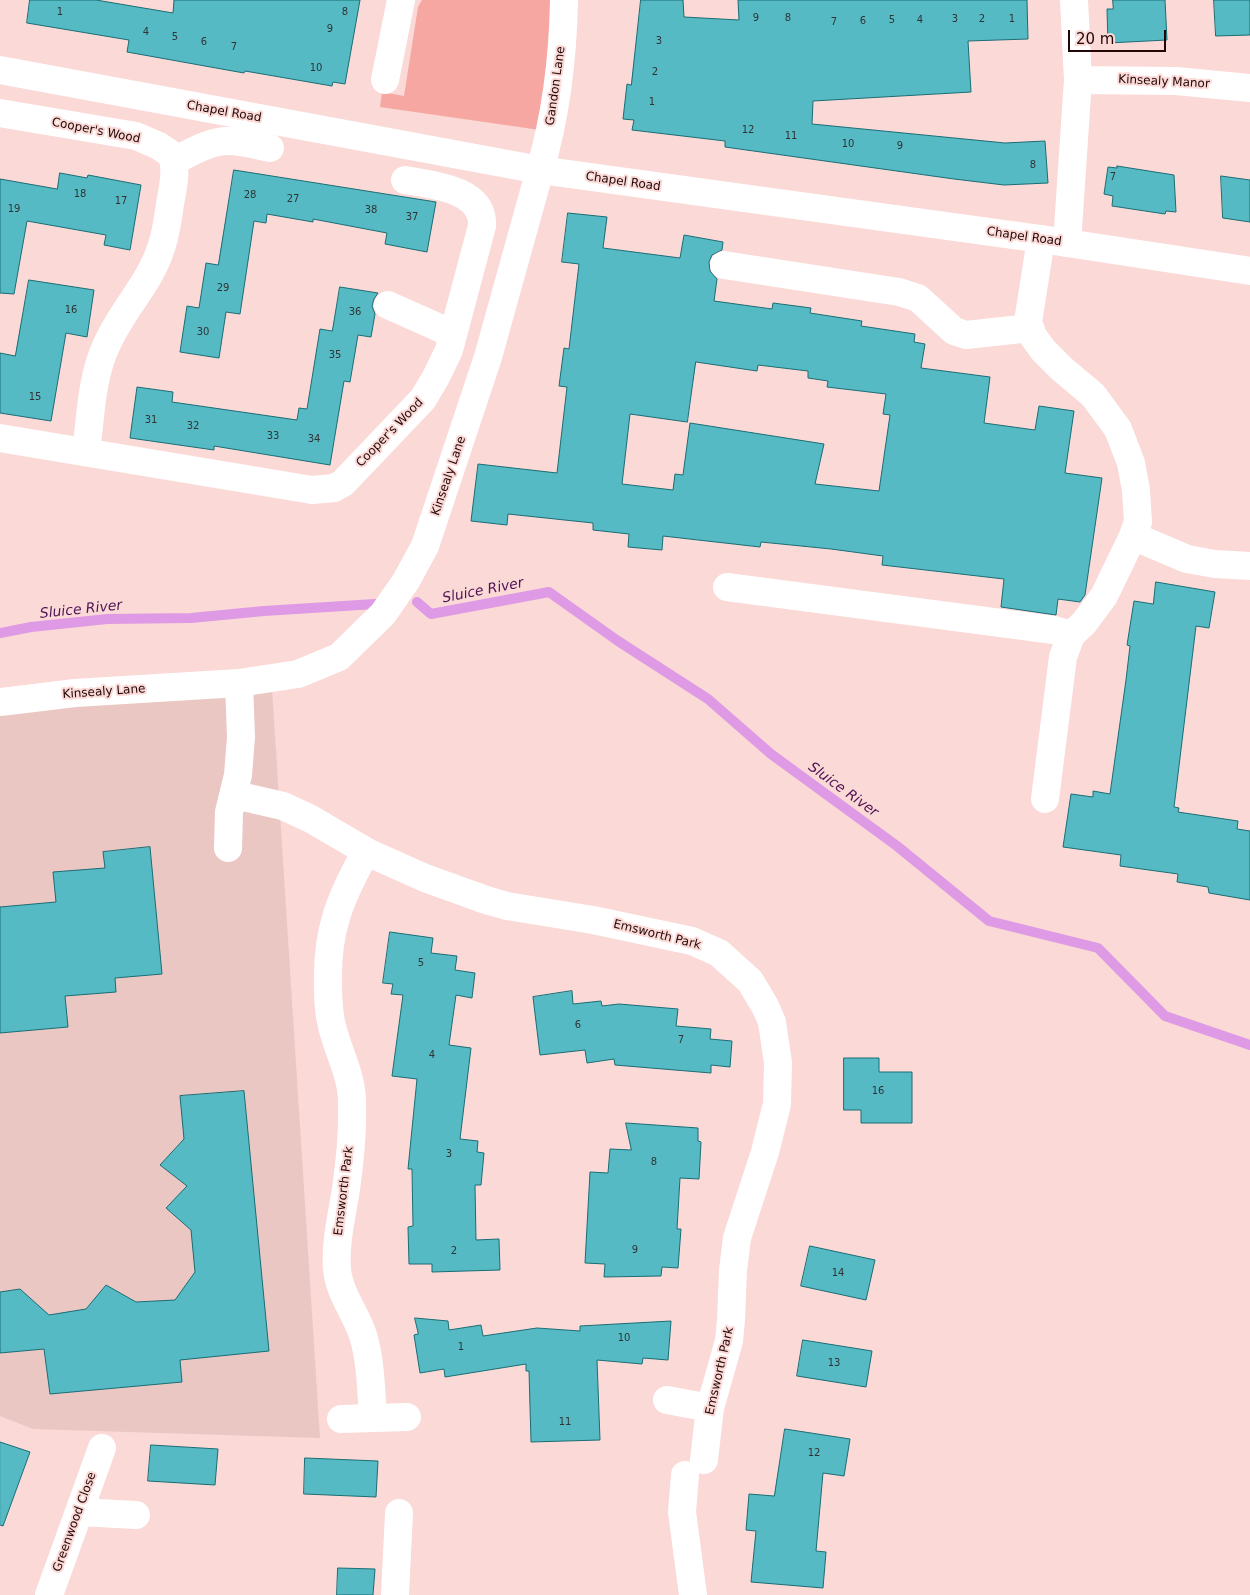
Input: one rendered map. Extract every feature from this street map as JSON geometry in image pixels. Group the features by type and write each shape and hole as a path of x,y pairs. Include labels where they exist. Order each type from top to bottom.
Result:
{"street":[{"path":"385,80 401,0"},
{"name":"Gandon Lane","path":"540,170 548,143 559,79 564,0"},
{"path":"1045,799 1063,657 1070,635 1084,622 1104,596 1138,522 1132,463 1118,429 1093,396 1043,350 1033,336 1028,322 1054,241 1078,80 1074,0"},
{"name":"Chapel Road","path":"0,70 540,170 1054,241 1250,271"},
{"name":"Kinsealy Manor","path":"1078,80 1176,81 1250,88"},
{"name":"Cooper's Wood","path":"0,113 136,136 159,146 172,155 174,161"},
{"path":"86,452 98,366 113,331 142,287 161,249 173,190 174,161 202,146 220,141 240,142 270,148"},
{"name":"Kinsealy Lane","path":"0,702 75,693 239,683 298,674 339,657 383,614 406,581 425,546 482,376 540,170"},
{"name":"Cooper's Wood","path":"0,438 312,490 334,488 343,483 423,400 449,350 478,246 482,216 477,206 468,197 437,186 406,180"},
{"path":"724,265 899,292 918,298 954,331 966,334 1030,328"},
{"path":"388,305 454,334"},
{"path":"1133,536 1187,559 1215,564 1250,566"},
{"path":"727,587 1044,628 1070,635"},
{"path":"228,848 229,812 235,794 241,737 239,683"},
{"name":"Emsworth Park","path":"235,794 283,806 311,819 369,853 460,891 507,906 593,920 692,941 719,953 750,980 765,1006 772,1022 778,1064 777,1104 766,1152 737,1238 733,1270 729,1341 682,1512 693,1595"},
{"name":"Emsworth Park","path":"369,853 364,855 336,914 327,964 329,1014 337,1045 349,1077 352,1100 349,1157 339,1233 337,1268 340,1288 355,1317 366,1346 373,1418"},
{"path":"666,1400 710,1408"},
{"path":"342,1419 408,1417"},
{"name":"Greenwood Close","path":"49,1595 102,1448"},
{"path":"79,1512 136,1515"},
{"path":"395,1595 399,1513"}],"shaded area":[{"path":"422,0 555,0 540,130 380,107 382,92 404,96 418,7"},
{"path":"272,689 320,1438 33,1429 0,1416 0,712"}],"building":[{"path":"30,0 96,0 173,13 174,0 360,0 345,84 333,82 332,86 245,71 244,73 127,52 129,40 27,23"},
{"path":"641,0 683,0 684,17 739,20 738,0 1027,0 1028,39 968,41 971,92 813,101 812,124 1005,143 1045,141 1048,183 1004,185 954,179 725,147 725,141 632,130 634,120 623,119 627,84 631,85"},
{"path":"1113,0 1165,0 1167,40 1108,43 1107,9 1113,9"},
{"path":"1214,0 1250,0 1250,35 1216,36"},
{"path":"1117,166 1174,175 1176,212 1166,211 1165,214 1112,206 1113,196 1104,194 1108,167 1117,168"},
{"path":"234,170 436,202 427,252 385,244 387,233 313,219 313,222 267,214 266,223 254,221 240,314 226,312 219,358 180,352 187,306 199,308 206,263 218,265"},
{"path":"60,173 87,178 88,175 141,185 130,250 104,245 106,235 27,221 14,294 0,293 0,179 57,189"},
{"path":"1221,176 1250,180 1250,222 1223,218"},
{"path":"568,213 607,217 603,248 680,258 684,235 723,242 722,250 712,255 709,262 710,271 717,279 714,301 772,309 773,303 811,308 810,313 862,321 861,326 915,334 914,342 925,344 921,368 990,377 984,423 1035,430 1039,406 1074,411 1065,473 1102,478 1085,595 1080,602 1058,599 1056,615 1001,607 1004,579 882,565 883,556 761,542 760,547 663,536 662,550 628,547 629,534 593,530 593,523 508,514 507,525 471,521 478,464 557,473 567,387 559,386 564,348 569,349 579,264 562,262","holes":["696,362 757,371 758,365 808,371 808,378 828,381 827,387 886,394 883,414 890,415 879,491 815,484 824,444 690,423 683,475 675,474 673,490 622,484 630,414 687,422"]},
{"path":"29,280 94,290 87,337 66,333 51,421 0,413 0,353 15,356"},
{"path":"340,287 378,293 372,306 375,314 371,337 358,335 350,382 344,381 330,465 214,446 214,450 130,438 137,387 173,392 172,402 297,420 299,408 307,409 320,329 332,331"},
{"path":"1156,582 1215,592 1209,628 1196,626 1174,807 1179,808 1178,812 1238,821 1237,829 1250,831 1250,900 1209,893 1208,887 1177,882 1178,874 1120,866 1121,855 1063,847 1071,794 1093,797 1093,791 1110,794 1126,680 1130,646 1127,645 1134,601 1153,604"},
{"path":"150,847 162,974 115,978 116,992 65,996 68,1027 0,1033 0,907 56,902 53,872 105,868 103,852"},
{"path":"390,932 433,938 431,953 457,956 455,970 475,973 472,998 456,995 449,1045 471,1048 460,1139 478,1141 477,1152 484,1153 481,1185 475,1185 476,1240 499,1239 500,1270 432,1272 432,1264 409,1264 408,1227 413,1226 412,1169 408,1169 417,1079 392,1076 403,995 391,994 393,984 383,983"},
{"path":"572,991 573,1004 601,1001 602,1006 619,1004 678,1009 676,1026 711,1029 710,1039 732,1041 730,1067 711,1065 711,1073 615,1065 614,1059 587,1063 585,1050 540,1055 533,997"},
{"path":"844,1058 879,1058 879,1072 912,1072 912,1123 861,1123 861,1110 844,1110"},
{"path":"244,1091 269,1351 180,1360 182,1382 50,1394 44,1349 0,1353 0,1292 20,1289 49,1315 86,1309 106,1285 136,1302 175,1300 195,1272 191,1230 166,1208 187,1186 160,1165 184,1139 180,1096"},
{"path":"626,1123 698,1128 698,1141 701,1142 699,1179 680,1178 677,1229 681,1229 678,1268 662,1267 661,1276 604,1277 605,1264 585,1263 590,1172 608,1173 610,1149 631,1150"},
{"path":"810,1246 875,1260 866,1300 801,1286"},
{"path":"415,1318 448,1321 449,1330 481,1325 483,1336 537,1328 580,1331 580,1326 671,1321 668,1360 643,1358 642,1364 597,1360 600,1440 531,1442 529,1371 526,1371 526,1364 445,1377 444,1369 420,1373 414,1335 418,1334"},
{"path":"803,1340 872,1351 866,1387 797,1376"},
{"path":"785,1429 850,1439 844,1476 823,1473 816,1551 826,1552 823,1588 751,1582 756,1531 746,1530 749,1494 774,1496"},
{"path":"0,1442 30,1452 3,1526 0,1525"},
{"path":"151,1445 218,1449 215,1485 148,1481"},
{"path":"305,1458 378,1461 376,1497 304,1494"},
{"path":"338,1568 375,1569 373,1595 337,1595"}],"waterway":[{"name":"Sluice River","path":"417,602 431,614 549,592 618,641 708,699 771,754 897,846 989,921 1098,948 1165,1016 1250,1045"},
{"name":"Sluice River","path":"0,633 31,627 107,619 191,618 375,604"}]}
